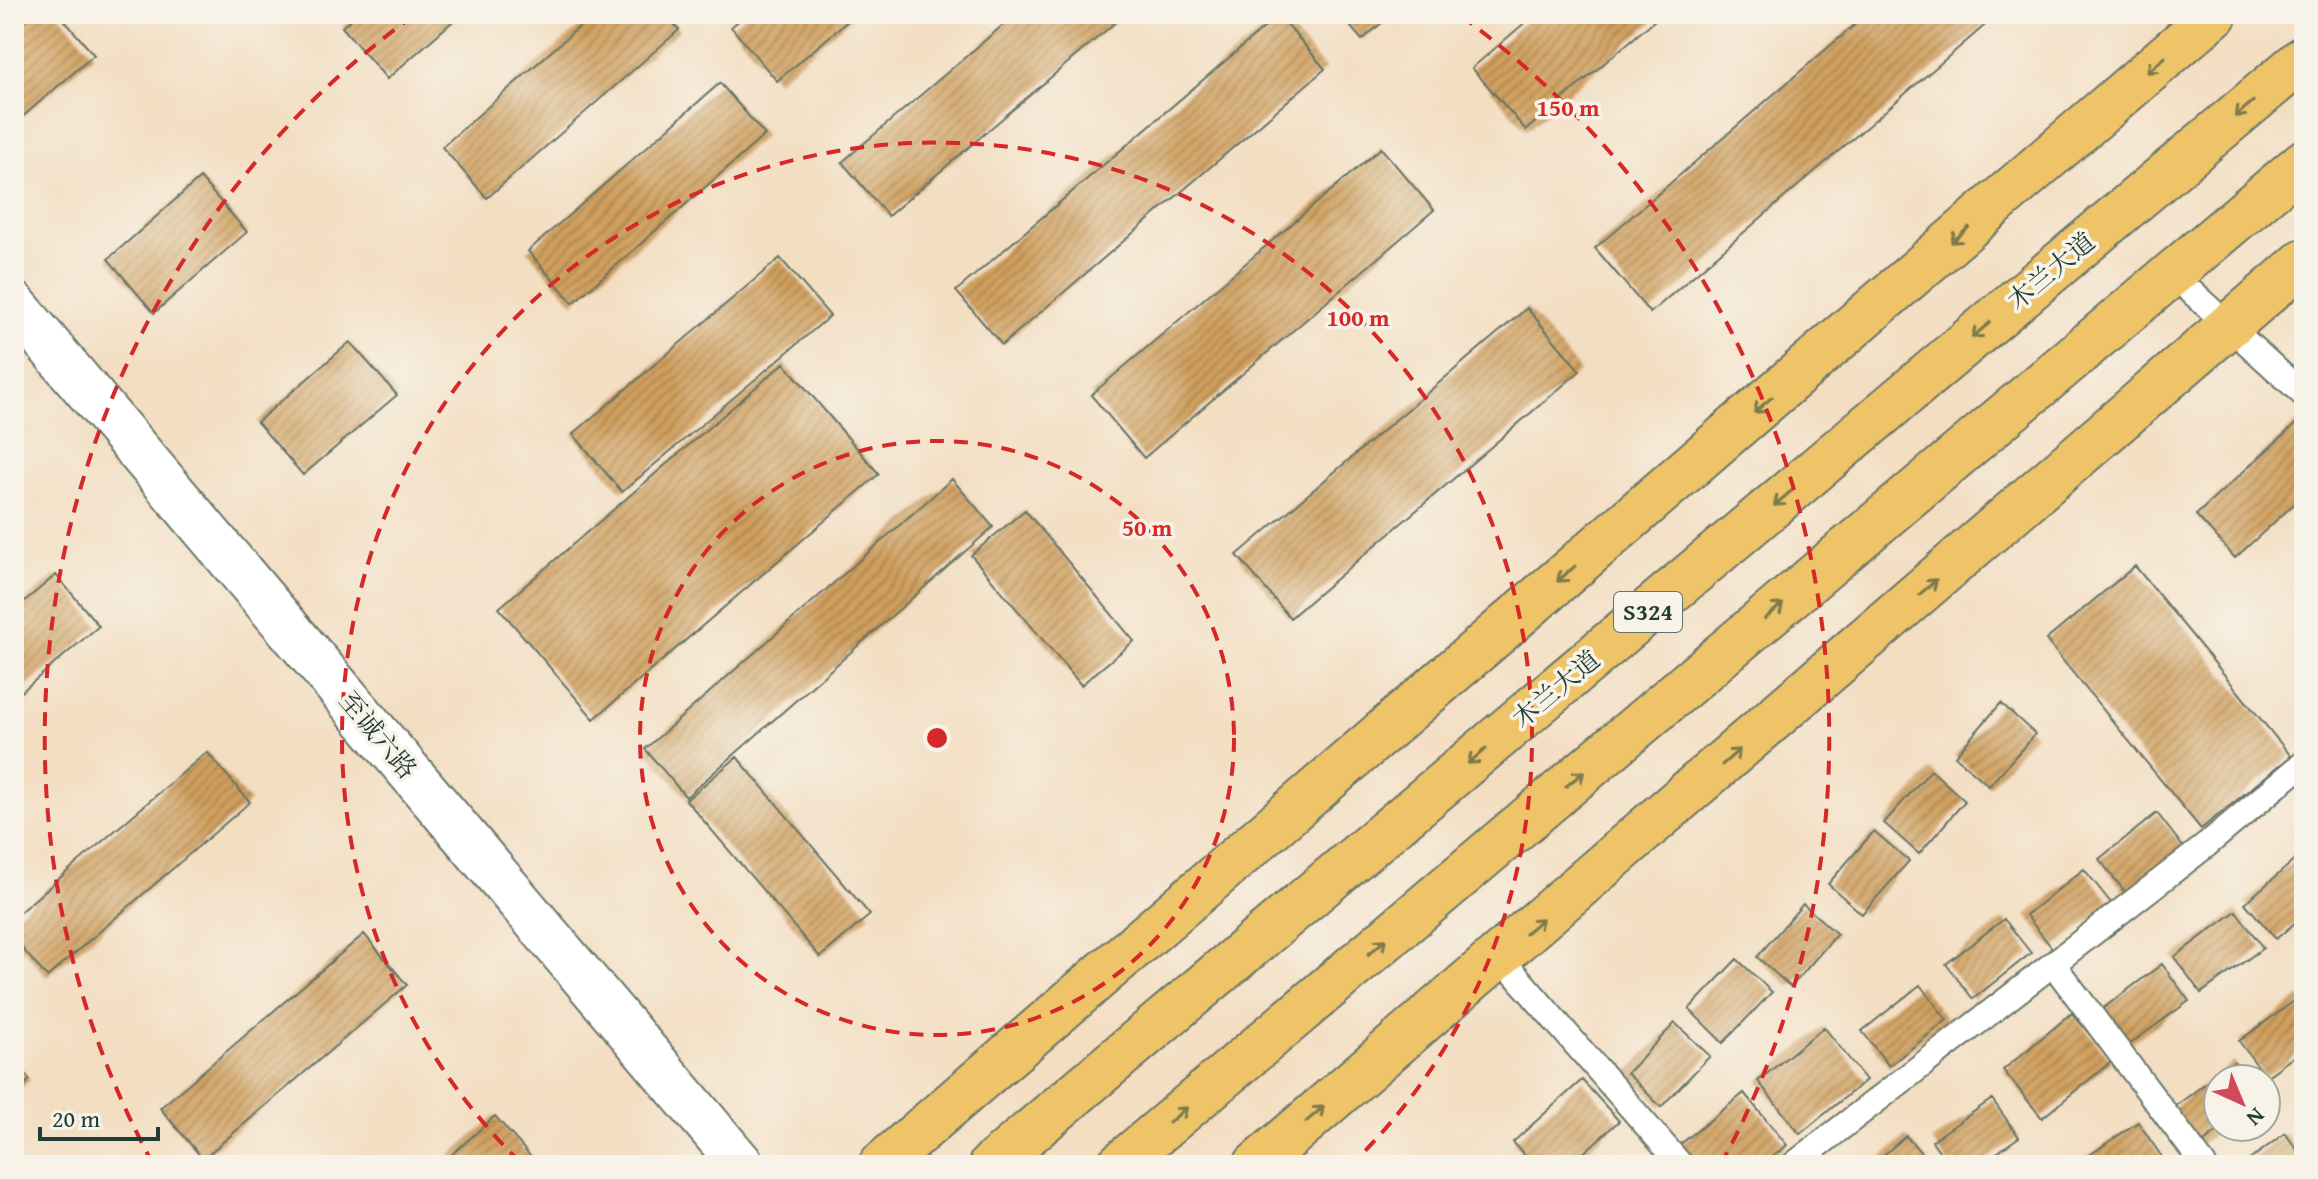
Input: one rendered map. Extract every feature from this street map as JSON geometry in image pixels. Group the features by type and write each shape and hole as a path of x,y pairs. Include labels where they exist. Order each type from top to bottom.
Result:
{"main road":[{"path":"881,1165 2215,14"},
{"name":"木兰大道","path":"991,1165 2304,58"},
{"path":"1119,1165 2304,162"},
{"path":"1256,1165 2304,261"}],"street":[{"name":"至诚六路","path":"14,304 742,1165"}],"lane":[{"path":"2172,274 2304,395"},
{"path":"1793,1165 2204,847 2304,763"},
{"path":"1499,956 1681,1165"},
{"path":"2053,964 2204,1165"}],"building":[{"path":"33,14 59,14 94,55 14,124 14,30"},
{"path":"357,14 461,14 387,79 342,27"},
{"path":"594,14 665,14 679,30 487,198 442,147"},
{"path":"747,14 856,14 777,81 731,27"},
{"path":"1016,14 1125,14 888,216 842,162"},
{"path":"1340,14 1392,14 1362,40"},
{"path":"1535,14 1662,14 1526,130 1472,68"},
{"path":"1867,14 1998,14 1650,313 1595,248"},
{"path":"1279,15 1325,69 1002,345 956,291"},
{"path":"720,83 765,135 573,303 528,251"},
{"path":"1381,148 1434,210 1144,458 1091,395"},
{"path":"200,178 247,232 154,313 108,259"},
{"path":"780,258 830,316 622,492 573,434"},
{"path":"1527,308 1580,371 1290,618 1237,555"},
{"path":"350,342 397,395 303,475 257,422"},
{"path":"784,363 879,474 594,719 499,608"},
{"path":"2302,418 2304,495 2235,558 2196,515"},
{"path":"952,479 993,527 686,797 645,749"},
{"path":"1025,510 1134,641 1081,685 971,555"},
{"path":"2135,566 2291,756 2201,829 2046,640"},
{"path":"56,575 99,626 14,698 14,610"},
{"path":"2001,703 2035,734 1989,786 1955,756"},
{"path":"207,752 250,802 47,977 14,939 14,917"},
{"path":"737,757 870,915 820,957 686,800"},
{"path":"1931,770 1965,801 1919,854 1884,823"},
{"path":"2157,813 2184,848 2126,893 2099,859"},
{"path":"1874,831 1909,861 1862,914 1828,884"},
{"path":"2304,852 2304,915 2276,939 2245,903"},
{"path":"2084,869 2111,903 2053,949 2026,915"},
{"path":"1803,904 1837,934 1791,987 1757,957"},
{"path":"2236,911 2263,948 2201,993 2174,957"},
{"path":"2004,919 2031,953 1973,999 1946,964"},
{"path":"364,934 407,985 203,1159 160,1108"},
{"path":"1737,959 1772,992 1723,1043 1689,1009"},
{"path":"2162,964 2189,1001 2127,1046 2101,1010"},
{"path":"1920,985 1947,1020 1889,1066 1862,1031"},
{"path":"2301,996 2304,999 2304,1049 2282,1065 2256,1063 2239,1041"},
{"path":"2072,1013 2112,1061 2042,1118 2003,1070"},
{"path":"1675,1023 1710,1056 1661,1107 1627,1073"},
{"path":"1824,1027 1866,1080 1800,1134 1758,1081"},
{"path":"14,1061 30,1080 14,1094"},
{"path":"1582,1080 1619,1121 1570,1165 1533,1165 1513,1142"},
{"path":"2202,1086 2203,1143 2200,1145 2173,1108"},
{"path":"1744,1093 1787,1145 1762,1165 1692,1165 1677,1147"},
{"path":"1992,1099 2019,1137 1980,1165 1949,1165 1932,1141"},
{"path":"495,1116 538,1165 440,1165"},
{"path":"2138,1122 2164,1160 2157,1165 2075,1165"},
{"path":"2285,1133 2304,1159 2304,1165 2243,1165 2272,1143 2282,1143"},
{"path":"1906,1136 1932,1165 1872,1165"}]}
